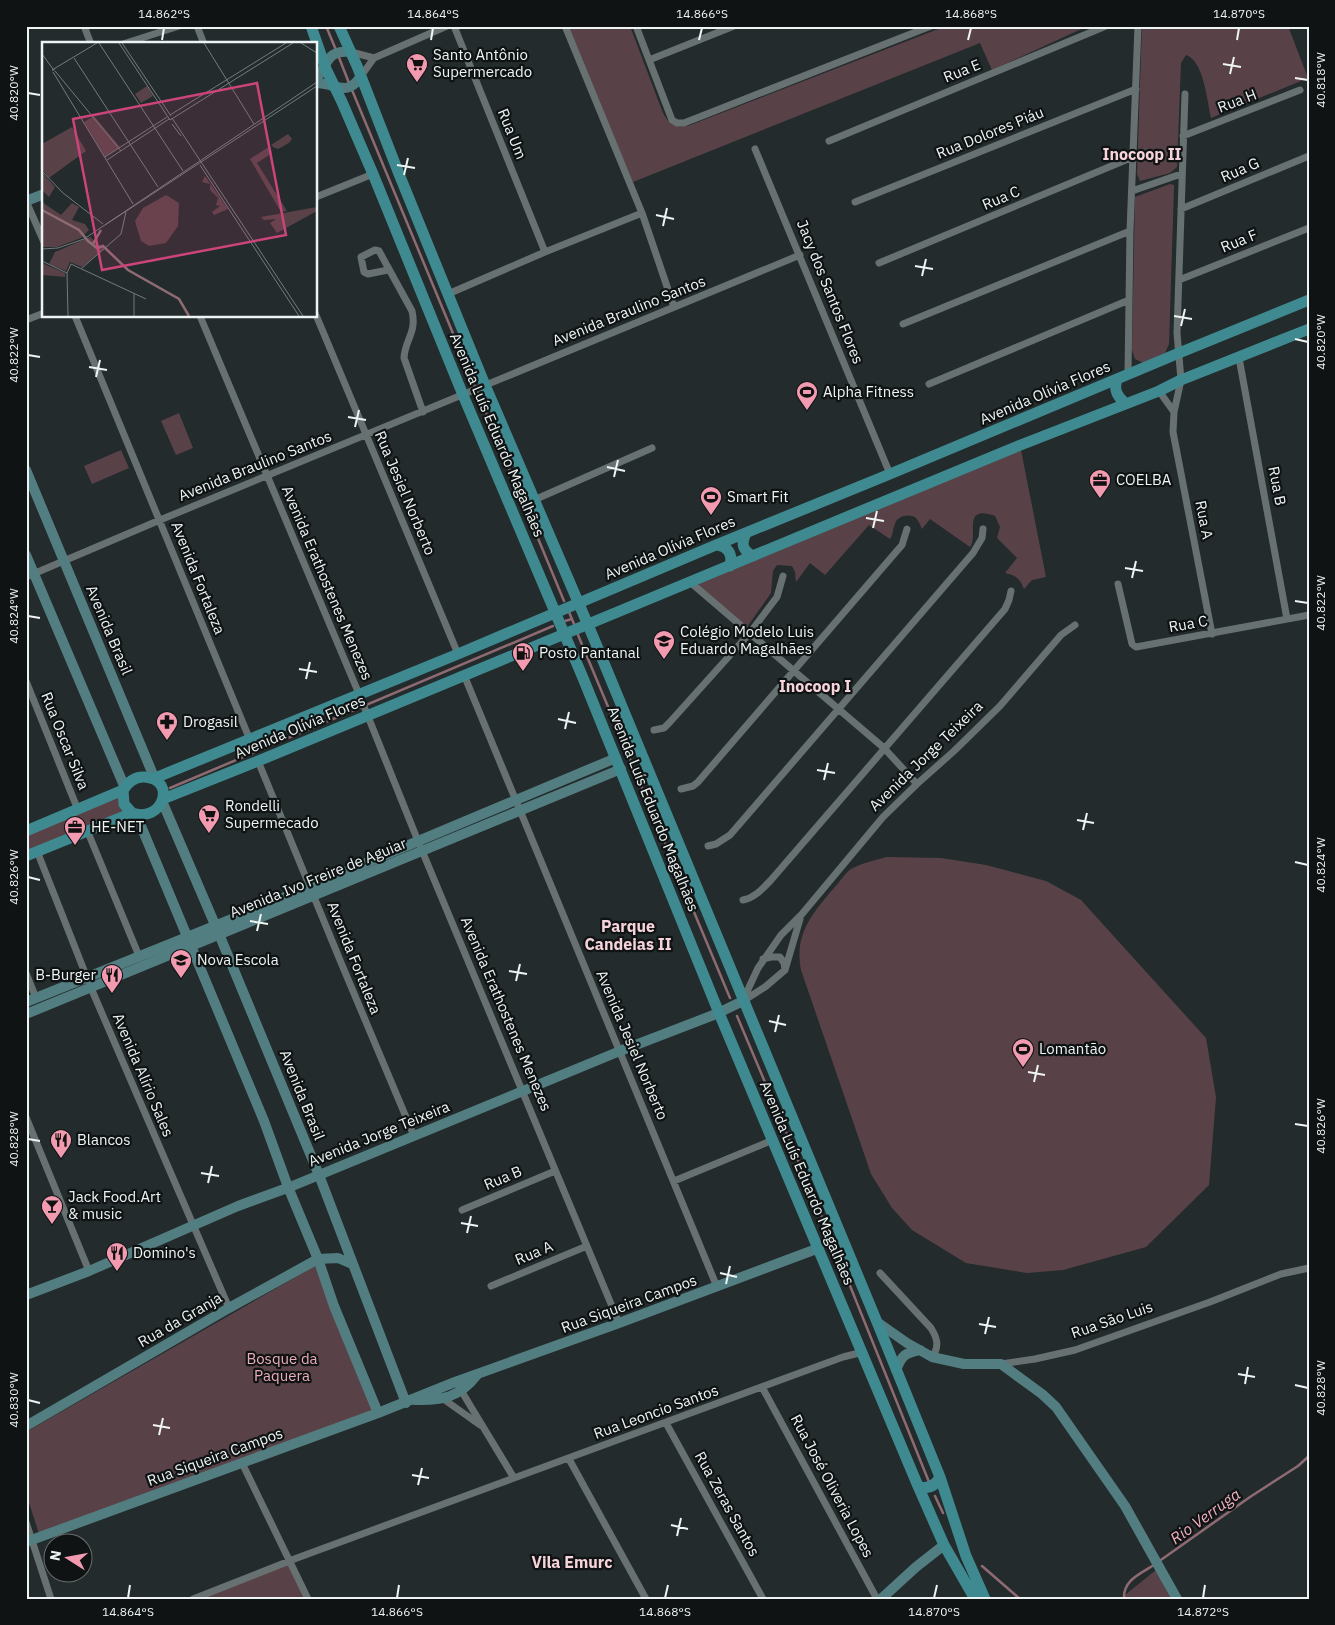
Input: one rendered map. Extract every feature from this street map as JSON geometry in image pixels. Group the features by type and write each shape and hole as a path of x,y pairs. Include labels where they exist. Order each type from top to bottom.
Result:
{"main road":[{"name":"Avenida Luís Eduardo Magalhães","path":"310,26 317,42"},
{"name":"Avenida Luís Eduardo Magalhães","path":"339,26 448,294 483,387 534,500 746,1000 940,1477 966,1556 985,1599"},
{"name":"Avenida Luís Eduardo Magalhães","path":"318,44 466,394 621,769 719,1013 918,1486 944,1544 975,1599"},
{"name":"Avenida Olívia Flores","path":"27,827 78,810 124,789 129,781 141,776 154,778 250,740 1309,300"},
{"name":"Avenida Olívia Flores","path":"31,854 87,830 134,813 143,815 154,812 162,801 367,715 1018,446 1159,391 1181,380 1309,329"},
{"path":"1117,380 1116,390 1118,396 1126,404"},
{"path":"746,533 742,545 744,550 753,556"},
{"path":"716,545 723,546 728,550 731,555 730,566"},
{"name":"Avenida Brasil","path":"154,778 160,784 164,793 162,801"},
{"path":"124,789 124,804 134,813"},
{"path":"918,1486 923,1488 933,1486 940,1477"}],"street":[{"path":"84,26 90,42"},
{"path":"129,42 179,26"},
{"path":"197,26 203,42"},
{"path":"318,83 338,88 349,88 359,79 374,58 447,26"},
{"name":"Rua Um","path":"454,26 545,252"},
{"path":"565,26 642,214 674,307"},
{"path":"636,26 672,120 677,123 684,123 931,26"},
{"path":"649,60 734,26"},
{"name":"Rua E","path":"829,140 1106,26"},
{"path":"1128,374 1130,230 1138,26"},
{"path":"318,76 326,62 336,53 348,52 374,58"},
{"name":"Rua Dolores Piáu","path":"855,202 1136,89"},
{"name":"Rua H","path":"1183,136 1300,90"},
{"name":"Rua A","path":"1185,94 1177,333 1181,380 1174,412 1173,432 1212,634"},
{"name":"Jacy dos Santos Flores","path":"755,149 890,474"},
{"name":"Rua G","path":"1181,209 1309,156"},
{"name":"Rua C","path":"879,264 1133,157"},
{"path":"318,196 373,174"},
{"path":"1132,191 1182,174"},
{"path":"42,195 26,201 42,237"},
{"path":"448,294 545,252 642,214"},
{"name":"Rua F","path":"1179,280 1309,228"},
{"path":"903,324 1130,230"},
{"name":"Avenida Braulino Santos","path":"30,576 160,520 367,436 800,255"},
{"path":"388,270 412,311 414,320 413,330 404,350 404,358 423,412"},
{"path":"928,384 1129,300"},
{"path":"26,320 42,314"},
{"name":"Avenida Fortaleza","path":"76,318 250,740"},
{"name":"Avenida Erathostenes Menezes","path":"201,318 359,694 418,841 619,1323"},
{"name":"Rua Jesiel Norberto","path":"317,318 458,654"},
{"name":"Rua B","path":"1239,358 1288,619"},
{"path":"1159,391 1174,412"},
{"path":"534,500 652,448"},
{"name":"Avenida Brasil","path":"26,470 154,778"},
{"path":"708,846 716,844 730,835 839,709 979,545 983,528"},
{"path":"681,789 693,786 698,782 902,545 907,529"},
{"path":"26,555 30,576 124,789"},
{"path":"654,730 664,728 670,722 750,634 778,596 783,576"},
{"path":"690,582 884,748 917,784"},
{"name":"Rua C","path":"1118,584 1134,646 1212,634 1309,615"},
{"path":"742,900 749,899 757,894 771,880 1005,609 1011,591"},
{"name":"Avenida Jorge Teixeira","path":"746,1000 748,987 781,934 802,914 883,817 1000,706 1061,636 1075,625"},
{"name":"Avenida Jesiel Norberto","path":"464,675 717,1287"},
{"name":"Rua Oscar Silva","path":"26,681 78,810"},
{"name":"Avenida Ivo Freire de Aguiar","path":"26,1014 91,988 310,885 616,758"},
{"name":"Avenida Fortaleza","path":"258,762 414,1136"},
{"name":"Avenida Ivo Freire de Aguiar","path":"217,929 314,895 423,852 621,769"},
{"name":"Avenida Brasil","path":"162,801 319,1175 352,1264 410,1401"},
{"path":"134,813 264,1121 288,1188 318,1259 334,1306 378,1413"},
{"path":"87,830 139,956"},
{"name":"Avenida Alírio Sales","path":"31,854 87,977 192,1226 229,1308"},
{"name":"Avenida Jorge Teixeira","path":"26,1295 89,1271 238,1206 288,1188 620,1051 719,1013 746,1000 766,987 785,970 802,914"},
{"name":"Avenida Ivo Freire de Aguiar","path":"31,1000 139,956 188,941"},
{"path":"764,959 771,956 780,957 784,963 785,970"},
{"path":"26,973 31,1000"},
{"path":"26,1117 89,1271"},
{"path":"674,1181 773,1140"},
{"name":"Rua B","path":"462,1210 555,1171"},
{"name":"Rua A","path":"491,1286 587,1246"},
{"name":"Rua Siqueira Campos","path":"29,1541 410,1401 441,1393 455,1382 819,1248"},
{"path":"318,1259 338,1258 352,1264"},
{"name":"Rua da Granja","path":"26,1426 229,1308 318,1259"},
{"name":"Rua São Luis","path":"877,1322 932,1357 964,1364 1001,1364 1075,1350 1210,1302 1281,1274 1309,1268"},
{"path":"880,1273 931,1328 936,1337 937,1350 932,1357"},
{"path":"896,1370 902,1357 908,1352 920,1350"},
{"name":"Rua Leoncio Santos","path":"193,1599 514,1478 863,1352"},
{"path":"1001,1364 1042,1394 1056,1407 1125,1506 1177,1599"},
{"name":"Rua Siqueira Campos","path":"441,1393 452,1396 462,1391 478,1375"},
{"path":"455,1382 514,1478"},
{"name":"Rua José Oliveria Lopes","path":"762,1387 877,1599"},
{"path":"441,1393 484,1428"},
{"name":"Rua Zeras Santos","path":"666,1423 763,1599"},
{"path":"569,1459 646,1599"},
{"path":"242,1463 308,1599"},
{"path":"26,1522 29,1541 50,1599"},
{"path":"881,1599 944,1544"}],"green space":[{"path":"567,26 630,26 667,120 679,126 688,126 946,26 1088,26 992,70 980,43 633,182"},
{"path":"1142,26 1288,26 1308,78 1211,118 1201,73 1192,59 1186,55 1181,63 1177,167 1170,173 1140,181 1137,174"},
{"path":"1170,184 1174,185 1174,187 1169,344 1165,353 1143,363 1135,359 1132,350 1135,197"},
{"path":"179,413 193,448 176,455 161,421"},
{"path":"121,450 129,468 92,484 84,466"},
{"path":"1021,450 1046,577 1032,580 1024,589 1017,578 1005,573 1017,558 997,538 1000,527 995,516 985,513 978,514 975,518 970,547 930,519 922,529 916,518 907,516 901,517 896,521 890,539 869,525 825,575 810,563 796,582 792,566 777,565 773,571 771,593 747,627 699,588 699,584"},
{"path":"123,790 133,813 26,857 26,831"},
{"name":"Lomantão","path":"886,857 941,858 986,865 1046,881 1081,900 1206,1038 1216,1097 1209,1185 1146,1247 1063,1270 1027,1273 966,1263 912,1230 892,1208 871,1174 801,970 800,957 800,946 807,925 845,874 857,866"},
{"name":"Bosque da Paquera","path":"315,1266 377,1409 39,1534 26,1493 26,1432"},
{"path":"291,1560 309,1599 193,1599"},
{"path":"1156,1570 1171,1599 1120,1599"}],"waterway":[{"path":"326,26 336,50"},
{"path":"338,55 349,83"},
{"path":"352,90 564,601"},
{"path":"569,612 574,624"},
{"path":"565,621 572,619"},
{"path":"170,788 553,626"},
{"path":"578,635 730,998"},
{"path":"737,1016 830,1236 929,1482"},
{"name":"Rio Verruga","path":"1158,1562 1250,1497 1298,1466 1309,1456"},
{"path":"935,1496 943,1513"},
{"name":"Rio Verruga","path":"1124,1599 1124,1592 1129,1582 1154,1565"},
{"path":"982,1566 1020,1599"}],"place":[{"name":"Santo Antônio Supermercado","path":"417,83"},
{"name":"Alpha Fitness","path":"807,411"},
{"name":"COELBA","path":"1100,499"},
{"name":"Smart Fit","path":"711,516"},
{"name":"Colégio Modelo Luis Eduardo Magalhães","path":"664,660"},
{"name":"Posto Pantanal","path":"523,672"},
{"name":"Drogasil","path":"167,741"},
{"name":"Rondelli Supermecado","path":"209,834"},
{"name":"HE-NET","path":"75,846"},
{"name":"Nova Escola","path":"181,979"},
{"name":"B-Burger","path":"112,994"},
{"name":"Lomantão","path":"1023,1068"},
{"name":"Blancos","path":"61,1159"},
{"name":"Jack Food.Art & music","path":"52,1225"},
{"name":"Domino's","path":"117,1272"}],"district":[{"name":"Inocoop II","path":"1142,154"},
{"name":"Inocoop I","path":"815,686"},
{"name":"Parque Candeias II","path":"628,935"},
{"name":"Vila Emurc","path":"572,1562"}]}
